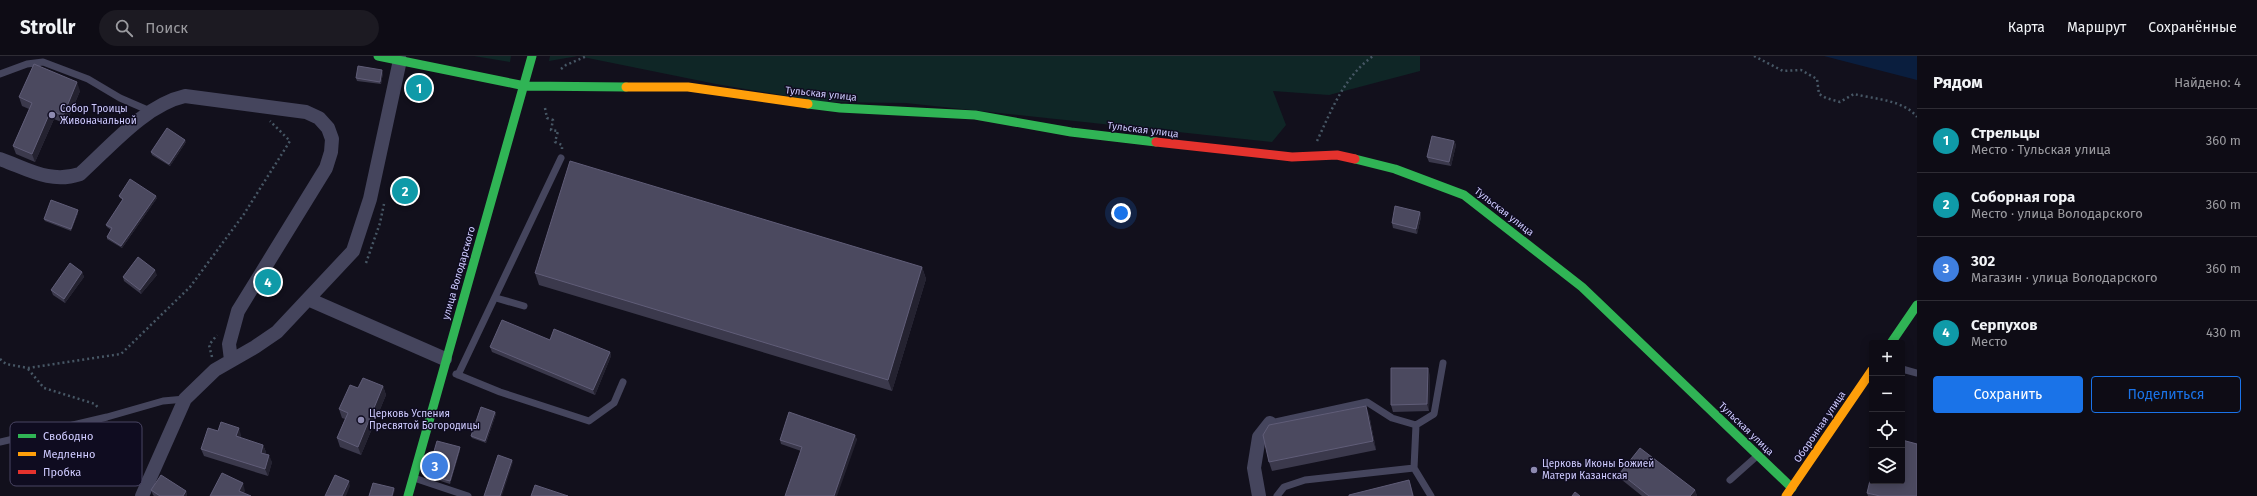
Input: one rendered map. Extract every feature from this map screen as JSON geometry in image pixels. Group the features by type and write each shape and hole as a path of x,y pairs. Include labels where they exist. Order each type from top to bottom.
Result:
{"street":[{"name":"Тульская улица","path":"378,56 525,86 688,87 840,108 975,115 1071,132 1186,146 1305,156 1337,155 1395,169 1464,195 1582,287 1792,488"},
{"name":"улица Володарского","path":"408,496 444,364 525,86 532,56"},
{"path":"142,496 185,399 200,382 231,360 255,348 277,332 353,251 370,199 400,60"},
{"path":"0,158 52,178 66,178 80,174 150,111 172,99 185,96 306,112 319,118 328,128 332,139 326,168 238,311 230,344 231,360"},
{"path":"308,299 444,364"},
{"path":"1893,340 1917,305"},
{"name":"Оборонная улица","path":"1786,496 1869,374"},
{"path":"1258,496 1254,468 1259,437 1270,423"}],"lane":[{"path":"0,74 27,64 43,62 88,79 120,98 150,111"},
{"path":"458,375 496,298 561,158"},
{"path":"496,298 524,306"},
{"path":"1270,423 1367,402 1392,418 1416,425 1434,414 1444,363"},
{"path":"444,364 458,375 500,392 589,421 614,403 623,382"},
{"path":"1905,370 1917,373"},
{"path":"86,422 163,401 185,399"},
{"path":"1416,425 1414,468 1431,496"},
{"path":"0,442 10,440"},
{"path":"1730,480 1758,456"},
{"path":"1277,496 1284,487 1304,480 1414,468"},
{"path":"412,477 468,496"}],"path":[{"path":"556,75 566,65 586,56"},
{"path":"1305,156 1317,141 1339,94 1359,66 1373,56"},
{"path":"1754,56 1783,71 1801,70 1818,79 1819,94 1826,98 1840,102 1854,94 1902,106 1912,111 1917,117"},
{"path":"544,108 547,118 553,120 550,130 558,131 555,142 562,145 561,158"},
{"path":"0,359 6,364 28,368 121,354 190,287 244,214 290,141"},
{"path":"28,368 44,388 95,404 107,417"}],"green space":[{"path":"474,56 511,56 510,62"},
{"path":"550,56 578,56 549,61"},
{"path":"578,56 1420,56 1420,71 1329,95 1273,91 1286,125 1272,142 906,103 822,102 716,84"}],"water":[{"path":"1824,56 1917,56 1917,80"}],"building":[{"name":"Собор Троицы Живоначальной","path":"34,64 77,82 63,116 51,110 32,154 13,146 32,103 19,97"},
{"path":"358,66 382,70 380,82 356,78"},
{"path":"167,128 185,140 169,164 151,152"},
{"path":"1432,136 1454,141 1449,162 1427,157"},
{"path":"570,161 922,267 888,380 535,273"},
{"path":"130,179 156,196 121,246 107,237 112,228 106,225 123,199 119,196"},
{"path":"51,200 78,210 71,229 44,219"},
{"path":"1395,206 1420,212 1416,229 1392,223"},
{"path":"138,257 155,270 140,290 123,277"},
{"path":"70,263 82,272 64,299 51,290"},
{"path":"502,320 550,340 554,329 610,352 593,390 490,347"},
{"path":"1391,368 1428,368 1427,404 1391,405"},
{"name":"Церковь Успения Пресвятой Богородицы","path":"363,378 383,386 358,447 337,438 348,413 339,409 350,385 358,388"},
{"path":"1366,406 1373,441 1269,462 1263,435 1269,425"},
{"path":"481,407 495,412 485,441 471,436"},
{"path":"789,412 855,435 834,496 785,496 802,447 780,440"},
{"path":"221,422 239,428 236,436 263,445 261,453 269,455 265,469 201,449 208,428 218,431"},
{"path":"437,441 460,447 450,481 427,475"},
{"path":"1905,441 1917,444 1917,496 1880,496 1867,493 1869,484 1905,484"},
{"path":"1640,448 1695,490 1690,496 1649,496 1620,473"},
{"path":"498,455 512,460 500,496 484,496"},
{"path":"222,473 243,483 239,491 251,496 210,496"},
{"path":"161,475 186,491 183,496 160,496 151,490"},
{"path":"335,475 349,481 342,496 325,496"},
{"path":"1409,480 1413,496 1349,496 1349,495"},
{"path":"373,483 394,488 392,496 369,496"},
{"path":"535,485 568,496 531,496"},
{"path":"1575,492 1580,496 1572,496"}],"traffic: fast":[{"path":"378,56 525,86 626,87"},
{"path":"408,496 532,56"},
{"path":"808,104 840,108 975,115 1071,132 1156,142"},
{"path":"1355,159 1395,169 1464,195 1582,287 1792,488"},
{"path":"1893,340 1917,305"}],"traffic: slow":[{"path":"626,87 688,87 808,104"},
{"path":"1786,496 1869,374"}],"traffic: jam":[{"path":"1156,142 1292,157 1337,155 1355,159"}],"place":[{"name":"Стрельцы","path":"419,88"},
{"name":"Собор Троицы Живоначальной","path":"52,115"},
{"name":"Соборная гора","path":"405,191"},
{"name":"Серпухов","path":"268,282"},
{"name":"Церковь Успения Пресвятой Богородицы","path":"361,420"},
{"name":"302","path":"435,466"},
{"name":"Церковь Иконы Божией Матери Казанская","path":"1534,470"}]}
